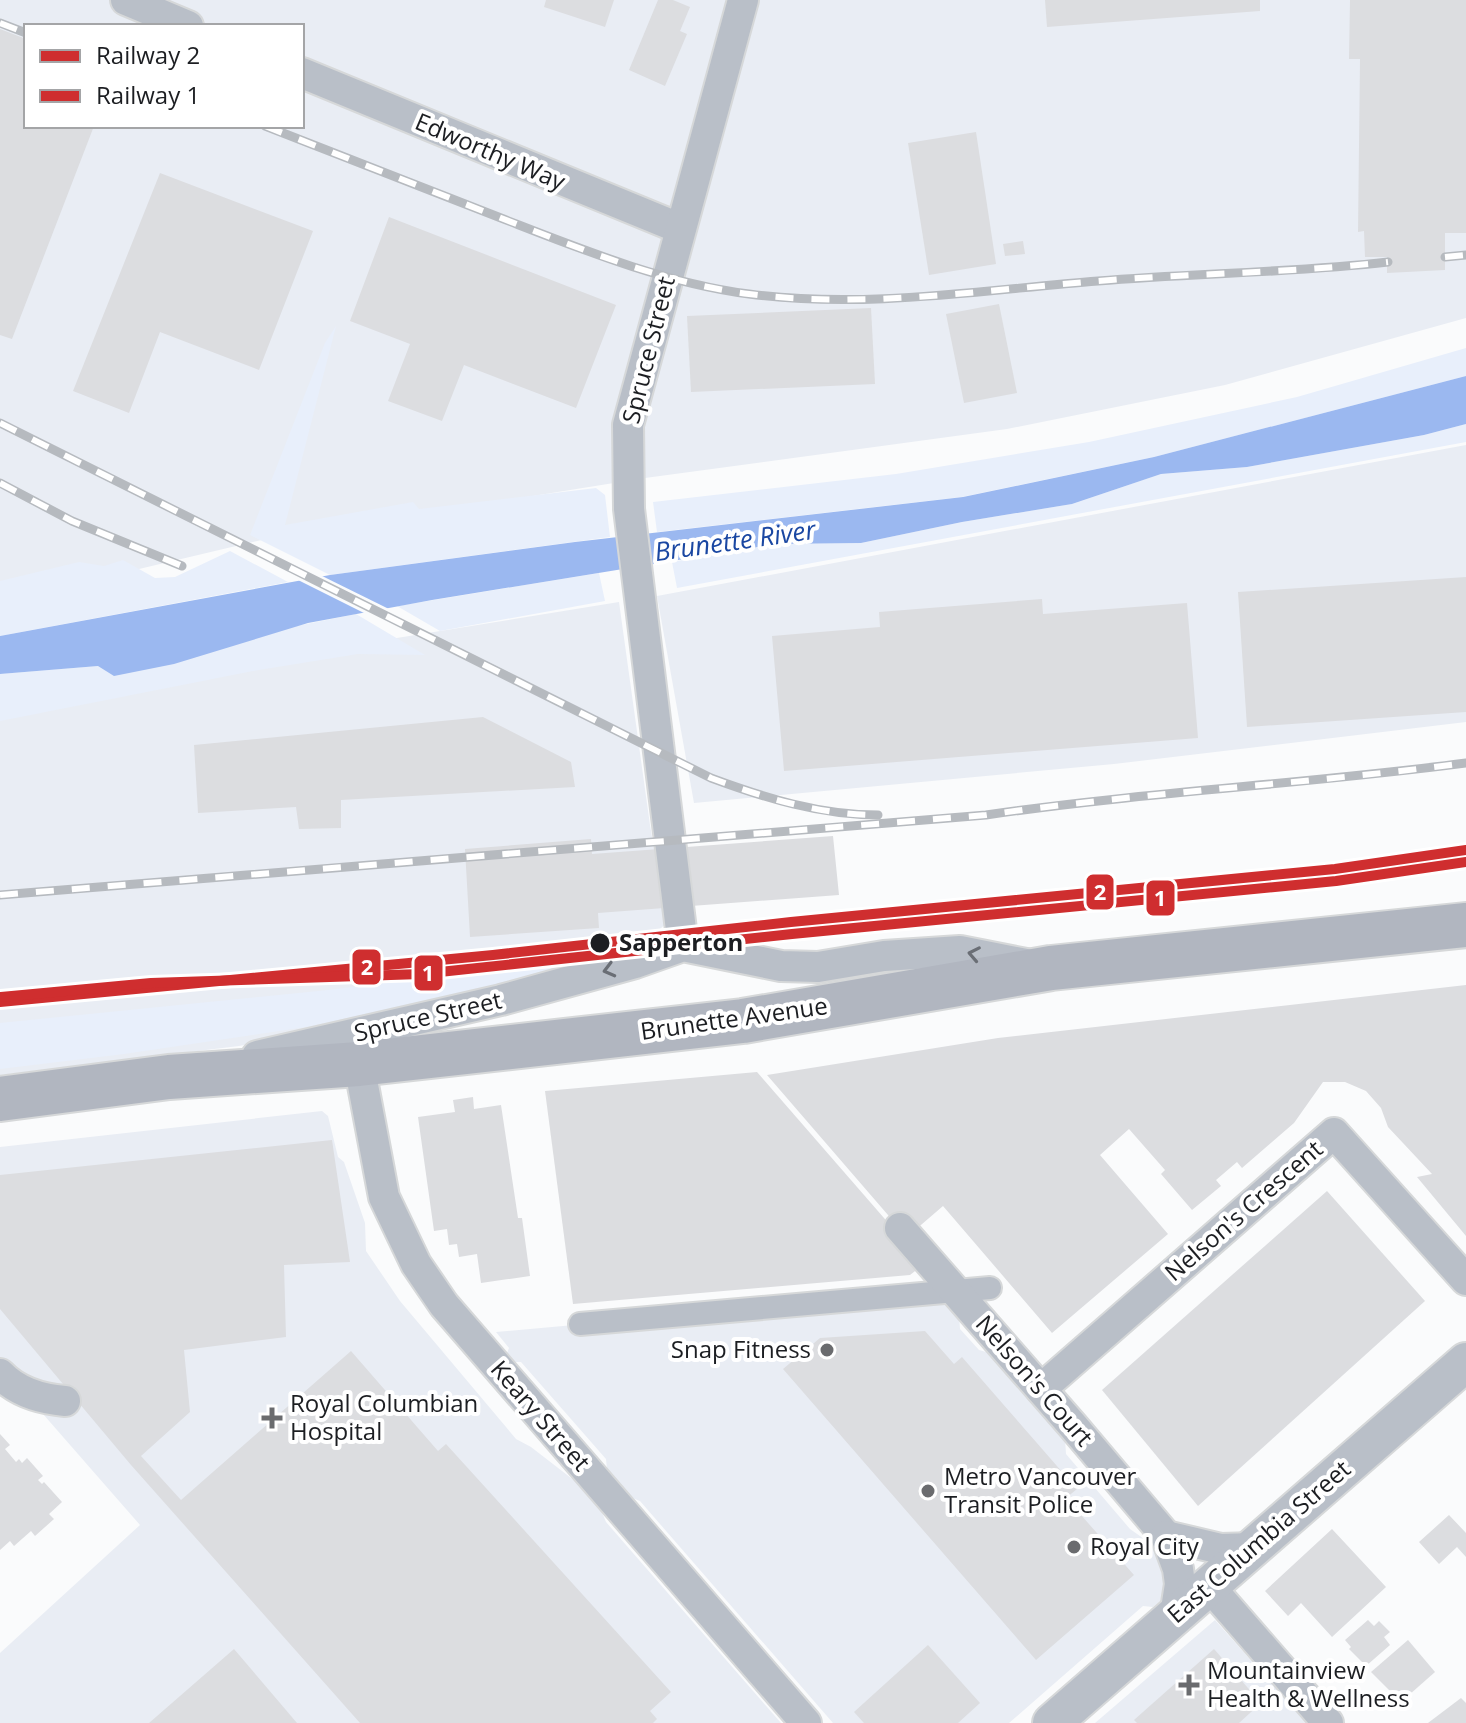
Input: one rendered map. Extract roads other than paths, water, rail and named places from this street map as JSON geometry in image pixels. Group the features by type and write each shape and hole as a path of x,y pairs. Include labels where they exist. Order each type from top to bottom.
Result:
{"main road":[{"name":"Brunette Avenue","path":"0,1099 169,1077 359,1064 743,1021 1051,968 1466,925"}],"street":[{"path":"126,0 183,24"},
{"name":"Spruce Street","path":"169,1077 501,1000 635,963 683,946 629,509 628,425 743,0"},
{"name":"Edworthy Way","path":"304,74 679,228"},
{"path":"683,946 781,966 818,967 884,956 960,951 1051,968"},
{"name":"Keary Street","path":"359,1064 384,1197 416,1264 444,1305 806,1723"},
{"name":"Nelson's Crescent","path":"1041,1389 1334,1133 1466,1280"},
{"name":"Nelson's Court","path":"900,1228 1166,1536 1180,1584 1175,1616"},
{"path":"580,1324 990,1288"},
{"name":"East Columbia Street","path":"1052,1723 1466,1362"},
{"path":"0,1374 41,1399 65,1401"},
{"path":"1166,1536 1221,1549 1254,1548"},
{"path":"1209,1586 1328,1723"}],"water":[{"name":"Brunette River","path":"1466,376 1466,424 1424,435 1247,467 1161,474 1072,504 861,543 776,544 432,600 308,623 174,664 114,676 98,666 0,674 0,636 330,575 575,542 963,497 1154,457"}],"railway":[{"path":"0,23 24,32"},
{"path":"270,128 623,264 686,282 749,294 836,300 880,299 1134,278 1388,262"},
{"path":"1445,257 1466,255"},
{"path":"0,423 711,778 793,804 835,812 878,815"},
{"path":"0,483 72,521 182,566"},
{"path":"0,895 986,815 1466,763"}],"rail line":[{"name":"2","path":"0,1002 1335,869 1466,850"},
{"name":"1","path":"1,997 151,983 421,974 1336,881 1466,862"}],"place":[{"name":"Sapperton","path":"600,943"},
{"name":"Snap Fitness","path":"827,1350"},
{"name":"Royal Columbian Hospital","path":"272,1418"},
{"name":"Metro Vancouver Transit Police","path":"928,1491"},
{"name":"Royal City","path":"1074,1547"},
{"name":"Mountainview Health & Wellness","path":"1189,1685"}]}
